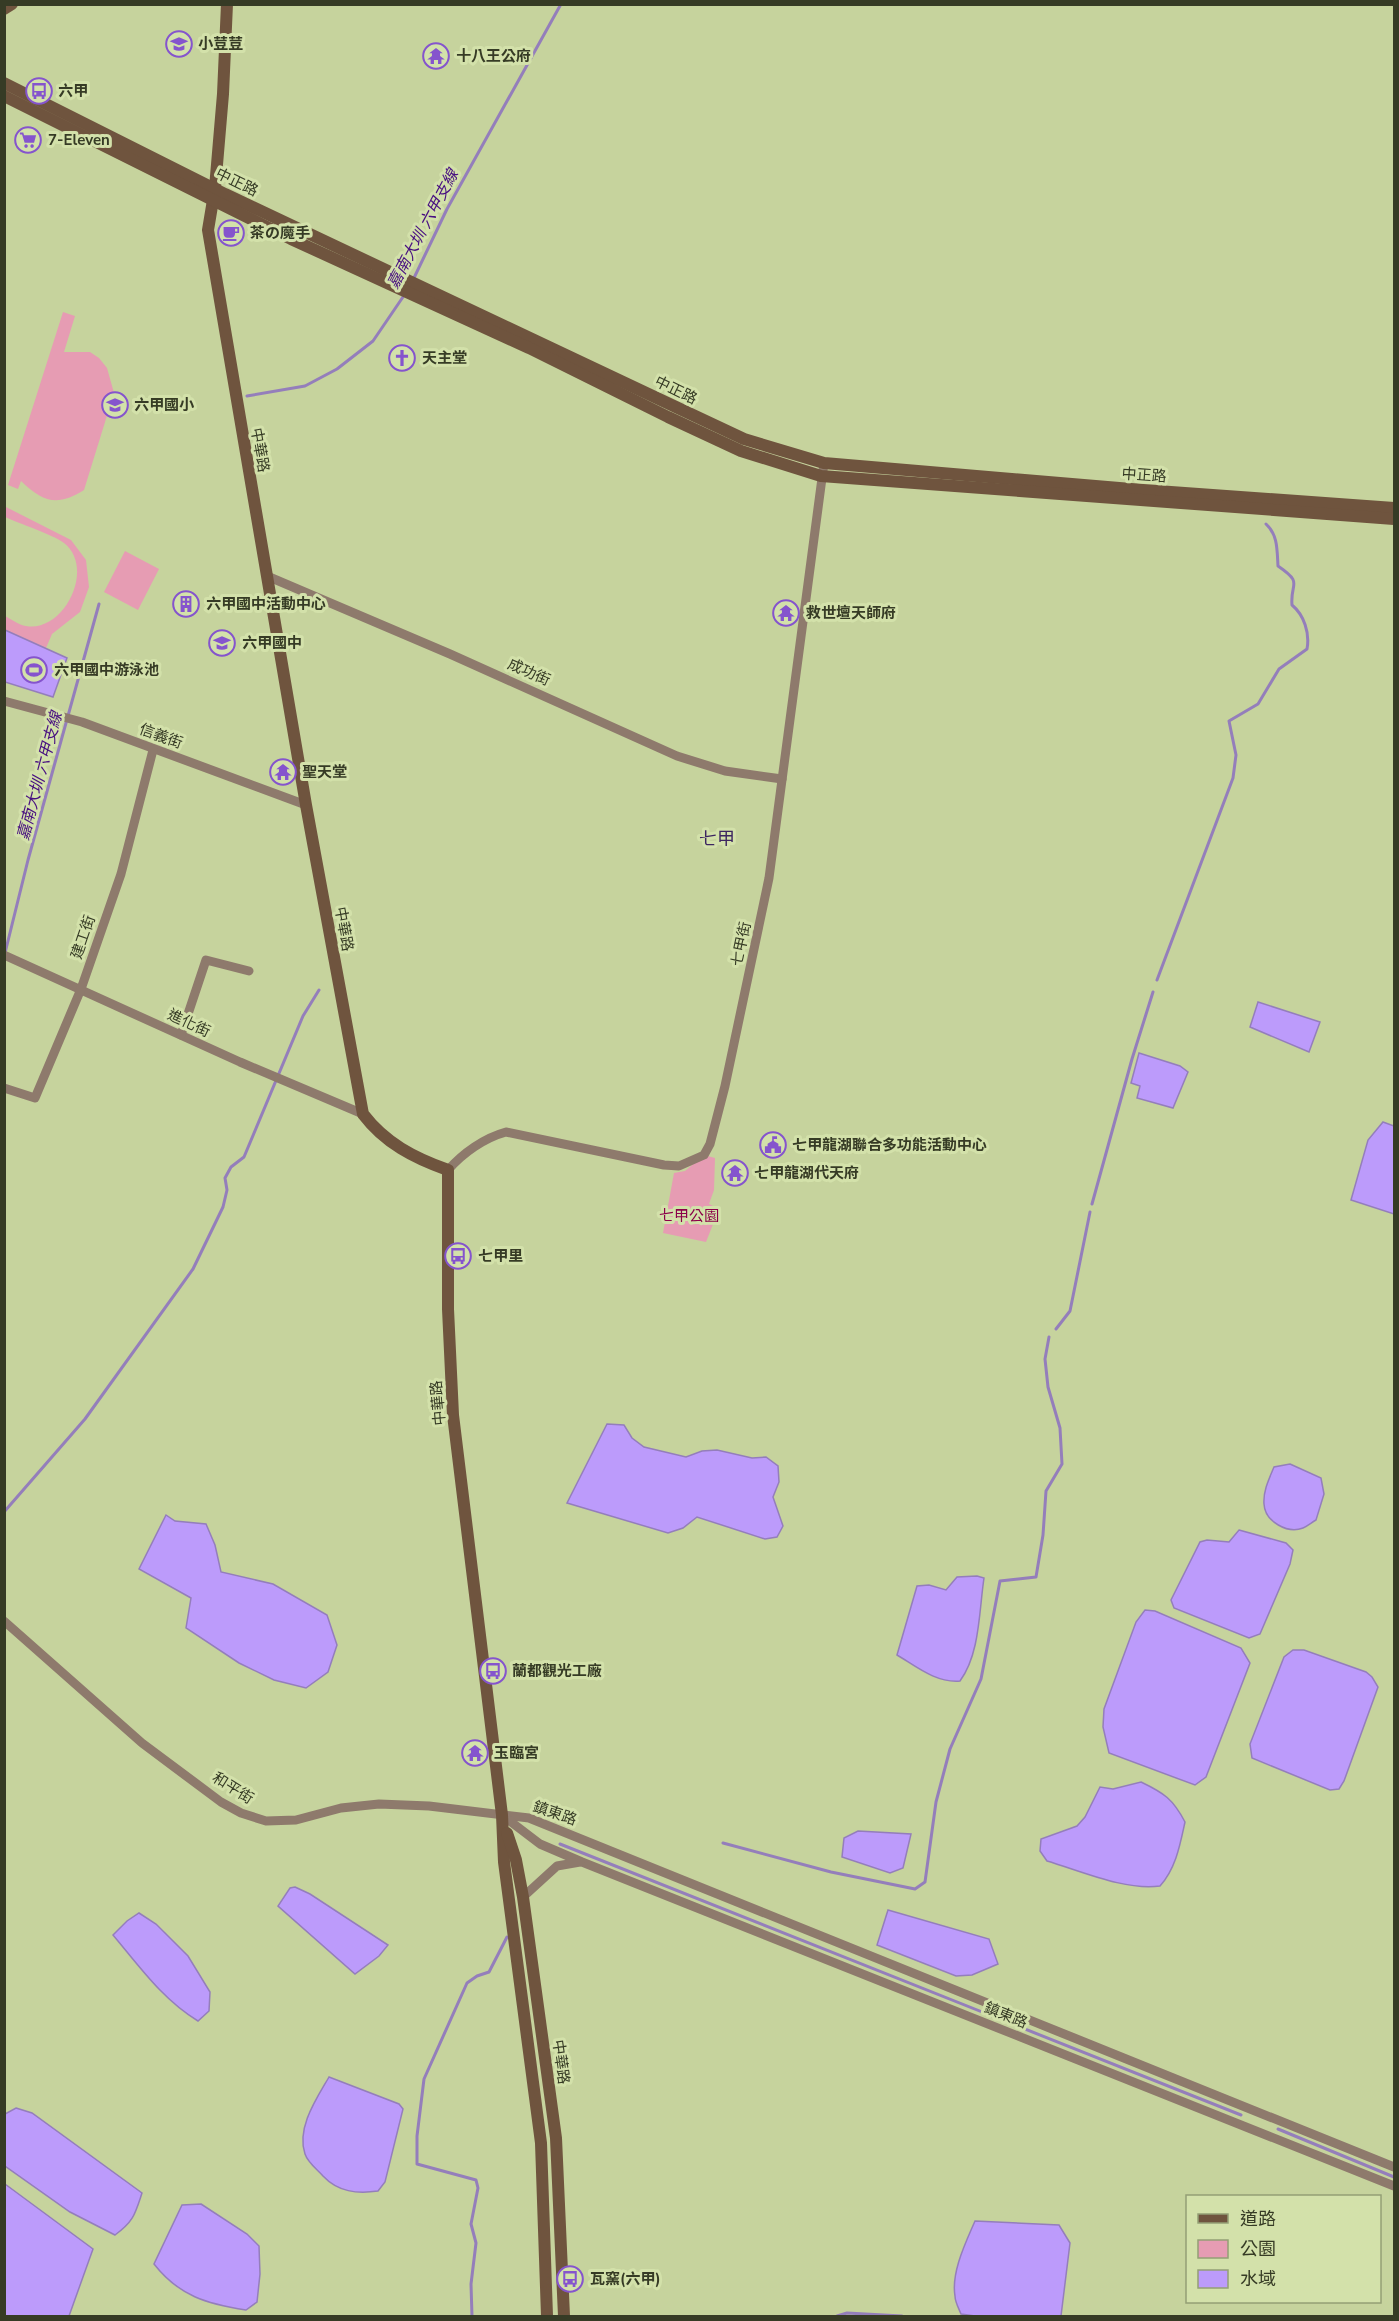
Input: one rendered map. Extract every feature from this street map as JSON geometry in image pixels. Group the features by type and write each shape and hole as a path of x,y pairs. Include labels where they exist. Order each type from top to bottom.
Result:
{"main road":[{"path":"4,9 12,4"},
{"name":"中華路","path":"226,4 223,94 214,194 208,231 306,805 363,1114"},
{"name":"中正路","path":"4,83 214,194 291,239 529,348 741,451 821,476 1395,519"},
{"name":"中正路","path":"4,96 744,439 824,463 1143,490 1395,508"},
{"path":"363,1114 376,1131 390,1142 425,1162 448,1170"},
{"name":"中華路","path":"448,1170 448,1309 453,1414 502,1815 504,1862 541,2143 547,2316"},
{"name":"中華路","path":"502,1815 516,1860 523,1897 556,2138 564,2316"}],"street":[{"name":"七甲街","path":"448,1170 458,1158 495,1135 506,1132 664,1165 679,1166 704,1155 710,1144 762,915 824,463"},
{"name":"成功街","path":"267,576 459,658 677,756 725,771 782,779"},
{"name":"信義街","path":"4,701 82,722 306,805"},
{"name":"建工街","path":"4,1088 35,1098 81,989 121,874 153,750"},
{"name":"進化街","path":"6,956 277,1078 363,1114"},
{"path":"181,1035 206,960 249,971"},
{"name":"和平街","path":"4,1621 142,1743 221,1802 241,1813 266,1821 296,1820 341,1808 379,1804 429,1806 502,1815"},
{"name":"鎮東路","path":"502,1815 540,1844 582,1862 1395,2186"},
{"name":"鎮東路","path":"502,1815 529,1818 561,1830 1395,2166"},
{"path":"523,1897 556,1866 582,1862"}],"green space":[{"path":"63,312 75,316 64,352 90,352 99,358 107,368 114,393 84,490 66,499 51,500 36,494 21,481 18,489 8,485"},
{"path":"4,506 71,540 86,560 89,587 80,612 52,634 46,648 5,630 5,616 26,626 40,625 52,620 63,609 76,582 77,568 73,554 59,540 5,517"},
{"path":"125,551 159,569 138,610 104,592"},
{"name":"七甲公園","path":"704,1155 715,1158 714,1190 709,1204 719,1209 706,1242 663,1233 674,1173 685,1171"}],"water":[{"name":"六甲國中游泳池","path":"5,630 67,658 53,697 5,682"},
{"path":"1258,1002 1320,1022 1309,1052 1250,1027"},
{"path":"1139,1053 1180,1066 1188,1072 1173,1108 1137,1098 1140,1086 1131,1083"},
{"path":"1383,1122 1394,1126 1394,1214 1351,1200 1368,1140"},
{"path":"607,1424 624,1425 632,1438 644,1447 686,1457 702,1451 717,1450 752,1458 766,1457 778,1466 779,1482 773,1497 783,1526 777,1537 765,1539 697,1517 683,1528 668,1533 567,1503"},
{"path":"1290,1464 1321,1478 1324,1494 1316,1520 1297,1529 1278,1525 1268,1516 1264,1504 1265,1490 1274,1467"},
{"path":"166,1515 175,1521 206,1524 215,1545 221,1572 273,1584 327,1615 337,1645 328,1672 306,1688 274,1680 239,1663 186,1628 191,1598 139,1569"},
{"path":"1239,1530 1286,1543 1293,1550 1290,1564 1260,1634 1249,1638 1174,1608 1171,1600 1200,1542 1207,1540 1229,1542"},
{"path":"957,1577 984,1578 978,1632 967,1670 960,1681 935,1677 897,1655 917,1586 929,1585 946,1590"},
{"path":"1145,1610 1155,1611 1241,1648 1250,1663 1206,1777 1195,1785 1109,1753 1103,1727 1104,1709 1136,1622"},
{"path":"1293,1650 1304,1650 1366,1672 1378,1687 1344,1781 1339,1789 1330,1790 1252,1758 1250,1744 1284,1657"},
{"path":"1141,1782 1167,1798 1185,1822 1174,1864 1160,1886 1133,1886 1118,1883 1047,1861 1040,1851 1041,1839 1077,1826 1085,1817 1100,1787 1113,1789"},
{"path":"858,1831 911,1834 903,1868 890,1873 842,1857 844,1838"},
{"path":"295,1887 310,1894 388,1945 379,1956 355,1974 278,1906 290,1888"},
{"path":"888,1910 989,1939 998,1964 972,1975 956,1976 877,1945"},
{"path":"139,1913 156,1924 188,1956 210,1992 209,2011 198,2021 185,2013 163,1993 113,1935"},
{"path":"329,2077 399,2104 403,2109 385,2182 378,2191 355,2192 341,2189 323,2176 306,2157 303,2144 305,2124"},
{"path":"16,2108 32,2113 142,2193 133,2217 115,2235 70,2212 5,2166 5,2114"},
{"path":"5,2184 93,2249 69,2316 5,2316"},
{"path":"201,2204 247,2234 259,2246 260,2274 257,2302 246,2310 219,2305 195,2297 173,2284 154,2264 182,2205"},
{"path":"975,2221 1059,2225 1070,2243 1061,2316 961,2314 955,2298 955,2277 960,2257"}],"waterway":[{"name":"嘉南大圳 六甲支線","path":"413,280 447,209 561,4"},
{"name":"嘉南大圳 六甲支線","path":"247,396 305,386 337,369 373,341 405,294"},
{"path":"1157,980 1233,778 1236,755 1229,721 1258,704 1279,669 1307,649 1308,637 1305,625 1300,614 1292,605 1293,580 1278,566 1275,538 1266,524"},
{"name":"嘉南大圳 六甲支線","path":"5,953 28,860 99,604"},
{"path":"4,1512 85,1419 193,1269 223,1207 227,1190 225,1178 231,1167 244,1157 303,1016 319,990"},
{"path":"1092,1204 1153,992"},
{"path":"1056,1329 1070,1311 1090,1212"},
{"path":"723,1843 831,1872 915,1889 925,1882 936,1802 950,1749 981,1679 1000,1581 1036,1577 1043,1535 1046,1491 1062,1464 1060,1428 1048,1387 1045,1359 1049,1337"},
{"path":"560,1844 1241,2115"},
{"path":"472,2316 471,2284 476,2243 471,2224 478,2188 476,2180 417,2164 417,2136 424,2079 467,1983 489,1972 507,1937"},
{"path":"1278,2129 1394,2177"},
{"path":"837,2316 847,2313 902,2316"}],"place":[{"name":"小荳荳","path":"179,44"},
{"name":"十八王公府","path":"436,56"},
{"name":"六甲","path":"39,91"},
{"name":"7-Eleven","path":"28,140"},
{"name":"茶の魔手","path":"231,233"},
{"name":"天主堂","path":"402,358"},
{"name":"六甲國小","path":"115,405"},
{"name":"六甲國中活動中心","path":"186,604"},
{"name":"救世壇天師府","path":"786,613"},
{"name":"六甲國中","path":"222,643"},
{"name":"六甲國中游泳池","path":"34,670"},
{"name":"聖天堂","path":"283,772"},
{"name":"七甲龍湖聯合多功能活動中心","path":"773,1145"},
{"name":"七甲龍湖代天府","path":"735,1173"},
{"name":"七甲里","path":"458,1256"},
{"name":"蘭都觀光工廠","path":"493,1671"},
{"name":"玉臨宮","path":"475,1753"},
{"name":"瓦窯(六甲)","path":"570,2279"}],"district":[{"name":"七甲","path":"717,839"}]}
